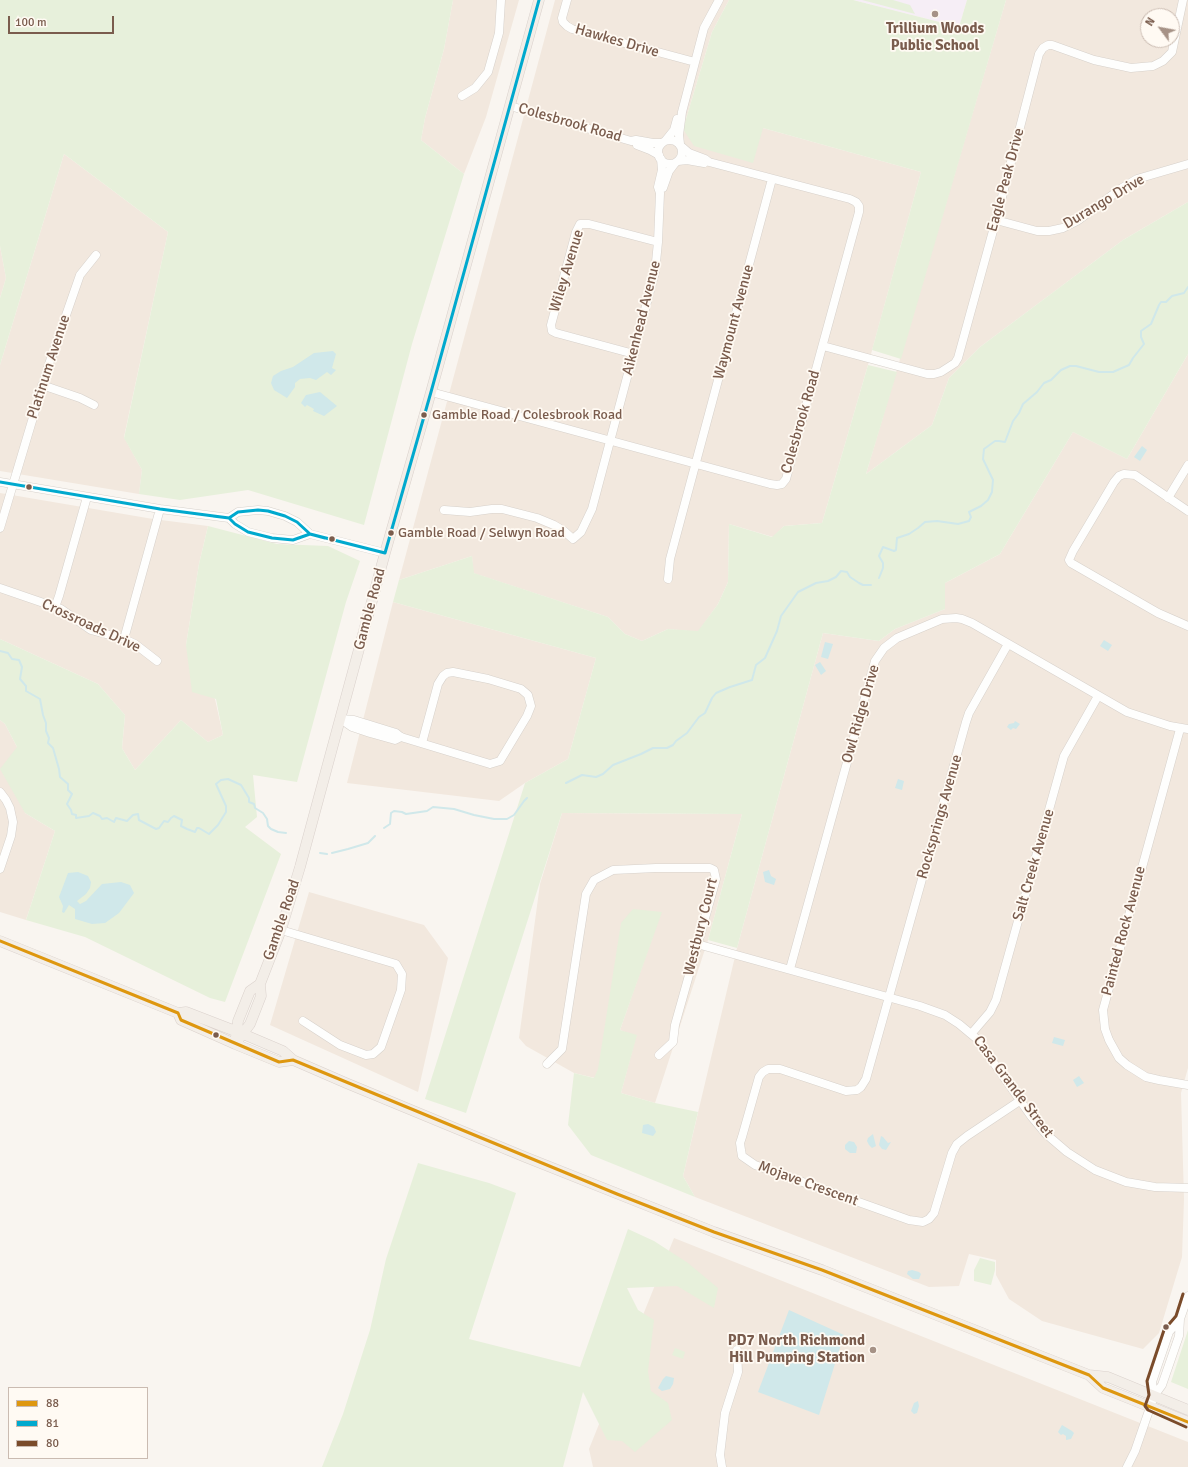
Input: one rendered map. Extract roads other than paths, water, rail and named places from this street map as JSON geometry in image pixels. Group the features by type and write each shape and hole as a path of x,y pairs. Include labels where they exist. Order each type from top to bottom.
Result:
{"main road":[{"name":"Gamble Road","path":"235,1044 240,1033 250,1024 261,996 260,984 281,930 300,867 385,553 539,0"},
{"path":"0,941 178,1012 186,1012 240,1033 283,1051 293,1060 525,1157 652,1208 714,1232 822,1270 1088,1375 1108,1377 1188,1410"},
{"path":"178,1012 181,1020 235,1044 279,1062 293,1060"},
{"path":"1088,1375 1103,1388 1188,1422"}],"street":[{"path":"462,96 475,88 488,72 499,33 501,0"},
{"name":"Hawkes Drive","path":"567,0 562,18 563,22 572,29 695,62"},
{"path":"682,112 674,130 658,148 660,157 667,164 677,162 683,154 679,135 682,112 704,28 719,0"},
{"name":"Eagle Peak Drive","path":"823,346 927,374 934,374 949,368 955,363 958,358 996,220 1039,54 1043,48 1048,45 1052,45 1094,60 1131,68 1154,66 1163,61 1172,52 1183,0"},
{"name":"Colesbrook Road","path":"510,106 631,141 650,150 660,157"},
{"name":"Colesbrook Road","path":"631,141 636,140 653,143 664,141"},
{"path":"664,141 674,140 681,146"},
{"name":"Colesbrook Road","path":"431,392 777,486 782,484 786,479 823,346 859,212 859,206 856,202 850,199 709,162 687,152 681,146"},
{"name":"Aikenhead Avenue","path":"444,510 470,512 497,509 512,511 554,525 573,539 581,532 592,509 655,272 660,193 658,187 662,170 660,157"},
{"name":"Colesbrook Road","path":"677,162 685,160 704,163 709,162"},
{"name":"Aikenhead Avenue","path":"660,193 669,171 677,162"},
{"name":"Durango Drive","path":"996,220 1036,231 1049,231 1063,228 1076,221 1137,179 1188,164"},
{"name":"Waymount Avenue","path":"668,579 670,559 772,179"},
{"name":"Wiley Avenue","path":"634,354 556,333 552,331 551,325 580,224 589,224 658,242"},
{"name":"Platinum Avenue","path":"13,484 42,385 80,275 96,255"},
{"path":"42,385 80,398 94,406"},
{"path":"1168,498 1188,465"},
{"path":"1188,511 1135,475 1124,474 1119,476 1073,551 1070,560 1074,565 1158,613 1188,626"},
{"path":"0,482 160,509 229,518 235,524 248,532 265,536 293,540 310,534"},
{"path":"0,528 13,484"},
{"path":"55,607 60,596 87,497"},
{"path":"124,639 160,509"},
{"path":"229,518 238,512 258,510 268,511 285,516 297,522 310,534 385,553"},
{"name":"Crossroads Drive","path":"0,588 61,609 91,630 124,639 135,644 157,661"},
{"name":"Owl Ridge Drive","path":"790,969 873,669 879,654 897,638 935,622 950,618 967,621 1098,696 1135,715 1184,729"},
{"name":"Rocksprings Avenue","path":"890,997 969,713 1008,644"},
{"path":"341,719 352,727 370,733 395,740 401,737 490,764 500,761 527,716 530,706 528,696 521,689 494,680 453,672 447,673 438,684 422,743"},
{"name":"Salt Creek Avenue","path":"972,1033 990,1012 996,1000 1064,756 1098,696"},
{"name":"Painted Rock Avenue","path":"1184,729 1103,1010 1104,1024 1109,1040 1119,1058 1146,1077 1188,1085"},
{"path":"0,792 10,808 13,822 11,836 0,869"},
{"name":"Westbury Court","path":"547,1064 562,1048 586,894 594,880 613,870 705,867 714,870 716,879 675,1025 672,1042 659,1055"},
{"path":"281,930 396,964 402,974 401,990 381,1047 373,1054 366,1055 340,1045 303,1021"},
{"name":"Casa Grande Street","path":"698,944 890,997 937,1012 952,1019 972,1033 987,1051 1046,1134 1060,1147 1084,1164 1107,1175 1131,1183 1188,1188"},
{"name":"Mojave Crescent","path":"890,997 866,1079 857,1090 846,1091 780,1069 768,1069 763,1072 759,1077 740,1143 742,1156 755,1165 909,1220 923,1222 929,1219 934,1213 952,1153 957,1144 1021,1100"},
{"path":"1127,1467 1135,1451 1154,1396 1152,1382 1169,1332 1180,1319 1188,1296"},
{"path":"722,1467 720,1455 725,1413 738,1372 737,1350"}],"water":[{"path":"333,351 336,354 332,368 336,370 331,375 327,372 316,380 310,378 300,379 295,383 295,387 287,398 274,390 271,383 273,376 281,371 293,367 314,353"},
{"path":"320,392 337,406 324,416 313,411 314,409 307,405 305,407 301,403 306,395"},
{"path":"1142,446 1147,450 1140,461 1134,457"},
{"path":"1104,640 1112,645 1108,651 1100,646"},
{"path":"825,642 833,644 828,659 821,657"},
{"path":"820,662 826,671 821,675 815,665"},
{"path":"1015,721 1020,724 1016,729 1013,728 1011,730 1007,727 1009,724 1014,723"},
{"path":"898,779 904,781 902,790 895,788"},
{"path":"769,870 771,876 776,879 774,885 765,882 763,872"},
{"path":"78,872 88,876 91,882 90,888 86,894 77,901 80,904 86,901 102,884 121,882 130,885 134,893 119,913 105,923 92,924 75,919 75,909 69,905 64,913 62,912 63,906 59,897 68,873"},
{"path":"1054,1037 1065,1040 1063,1046 1052,1043"},
{"path":"1079,1076 1084,1083 1077,1087 1073,1080"},
{"path":"648,1124 654,1127 656,1132 653,1136 642,1133 643,1125"},
{"path":"873,1134 876,1146 872,1148 867,1141"},
{"path":"881,1136 888,1143 891,1142 886,1150 882,1149 879,1145"},
{"path":"849,1141 854,1142 857,1147 856,1153 850,1153 845,1149 845,1145"},
{"path":"912,1270 921,1274 919,1279 913,1279 907,1274 908,1271"},
{"path":"789,1310 844,1335 819,1415 758,1392"},
{"path":"666,1376 674,1378 673,1384 670,1389 662,1391 658,1388"},
{"path":"918,1401 919,1406 917,1413 914,1414 911,1411 914,1403"},
{"path":"1062,1425 1074,1433 1071,1439 1066,1440 1066,1436 1063,1434 1061,1435 1058,1432"}],"waterway":[{"path":"879,578 883,568 883,563 879,556 883,547 894,551 896,550 897,538 909,534 925,522 937,521 958,524 969,521 971,517 969,512 981,506 988,500 992,492 993,480 983,459 984,449 995,441 1005,442 1013,421 1023,404 1037,392 1044,383 1051,380 1061,370 1070,366 1076,366 1099,372 1113,372 1129,365 1144,344 1141,337 1141,331 1151,324 1161,302 1166,302 1172,296 1184,293 1188,287"},
{"path":"566,783 582,775 596,777 603,774 613,765 653,748 667,748 673,745 687,733 699,717 705,713 716,693 752,680 756,665 765,658 777,631 781,616 798,592 816,583 828,581 836,577 841,571 847,572 850,577 863,585 871,585"},
{"path":"0,651 8,653 12,659 19,660 22,667 20,679 26,686 26,691 40,699 46,723 46,731 49,738 48,743 53,748 60,777 68,784 68,790 72,794 67,804 72,814 76,815 76,818 89,816 93,813 100,816 102,819 107,818 114,822 116,818 127,821 133,815 138,814 139,820 156,829 159,828 164,821 168,822 174,816 182,820 181,826 195,832 197,828 199,828 209,834 218,825 226,812 226,806 216,784 221,780 228,779 241,785 249,798 249,802 254,804 255,808 263,813 267,819 268,826 271,829 286,833"},
{"path":"384,828 390,824 391,813 394,811 406,814 427,811 433,807 454,809 494,819 507,819 514,815 527,798"},
{"path":"332,853 368,843 375,836"},
{"path":"320,853 327,854"}],"place":[{"name":"Trillium Woods Public School","path":"935,14"},
{"name":"Gamble Road / Colesbrook Road","path":"424,415"},
{"name":"Gamble Road / Selwyn Road","path":"391,533"},
{"name":"PD7 North Richmond Hill Pumping Station","path":"873,1350"}]}
